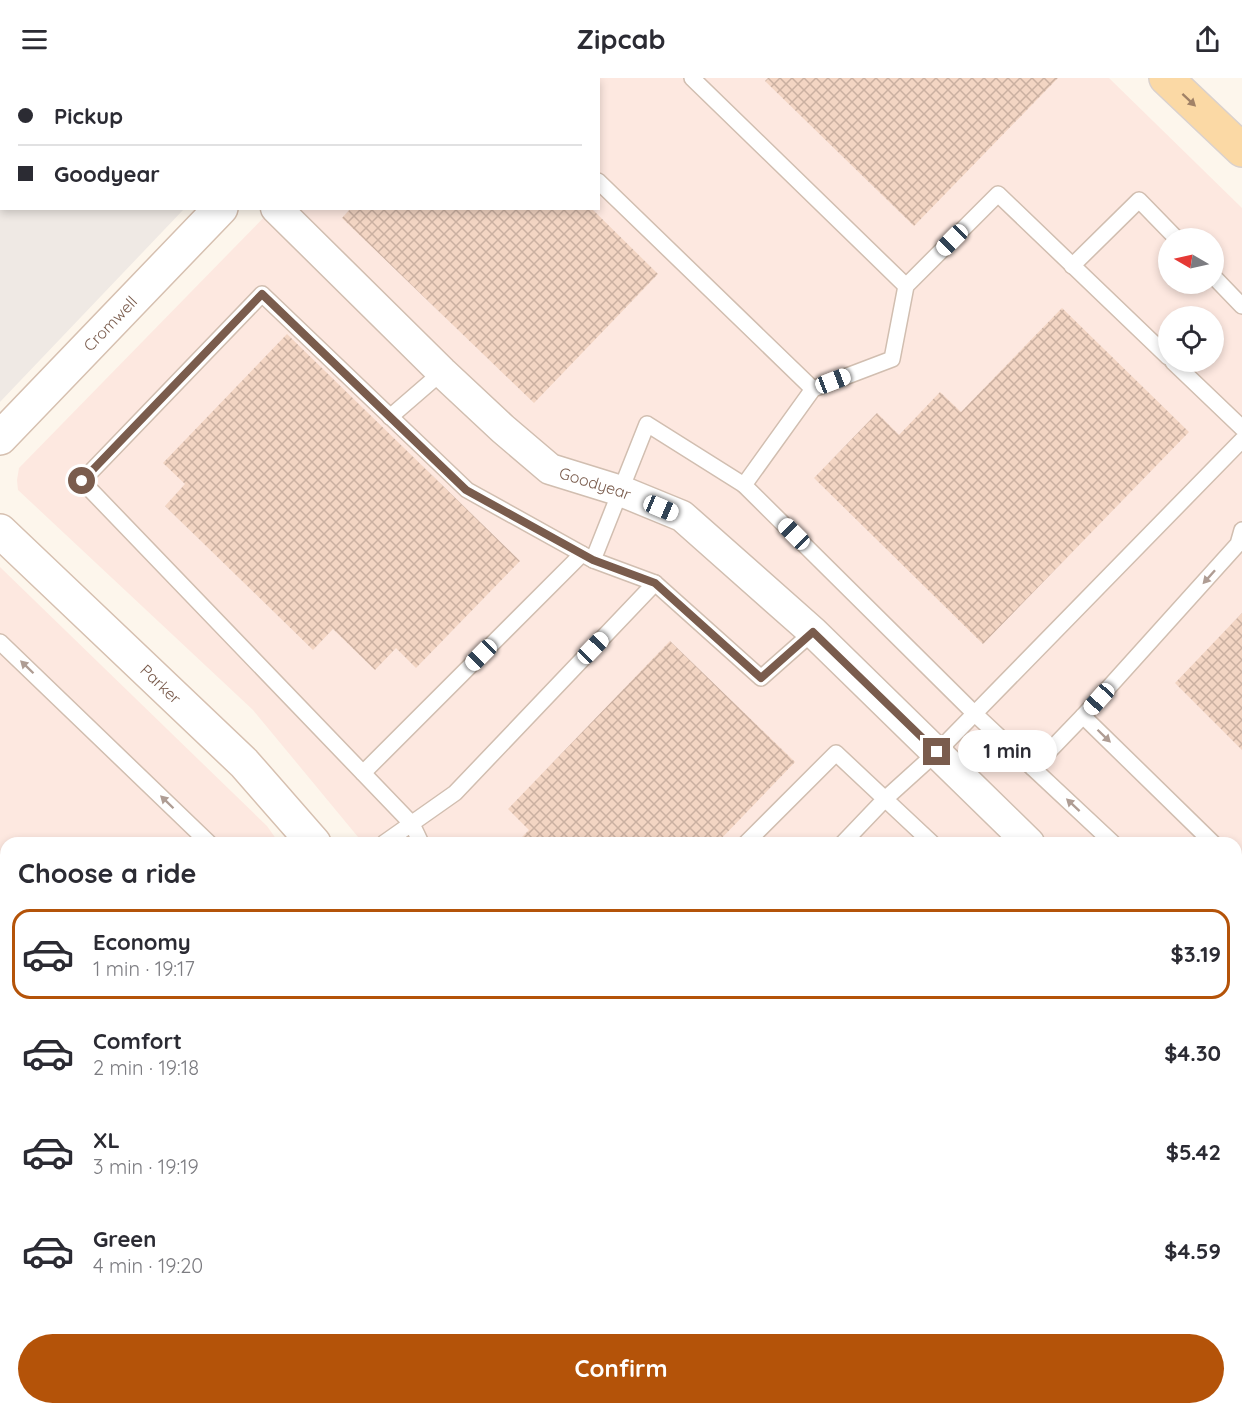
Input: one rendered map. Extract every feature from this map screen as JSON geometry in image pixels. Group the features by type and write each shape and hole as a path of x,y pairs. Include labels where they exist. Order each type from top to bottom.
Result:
{"main road":[{"path":"1166,78 1242,150"}],"street":[{"name":"Cromwell","path":"0,438 219,210"},
{"name":"Goodyear","path":"278,210 442,372 550,469 621,491 681,516 813,632 1023,837"},
{"name":"Parker","path":"0,531 244,763 309,837"}],"lane":[{"path":"692,78 906,286"},
{"path":"600,183 813,389"},
{"path":"744,485 813,389 892,359 906,286 998,194 1158,348"},
{"path":"1072,266 1139,201 1166,228"},
{"path":"1224,287 1242,306"},
{"path":"418,837 412,824 363,772 82,481 262,294 466,490 588,557 655,583 761,678 813,632"},
{"path":"390,417 442,372"},
{"path":"1183,372 1242,428"},
{"path":"363,772 588,557 621,491 647,424 744,485 975,714 1107,837"},
{"path":"849,837 885,799 975,714 1242,440"},
{"path":"1033,768 1239,544 1242,530"},
{"path":"393,837 454,793 655,583"},
{"path":"0,642 203,837"},
{"path":"1083,716 1207,837"},
{"path":"752,837 836,753 926,837"}],"shaded area":[{"path":"600,78 1109,78 1242,208 1242,837 358,837 253,710 18,490 19,468 271,210 600,210"},
{"path":"0,210 183,210 0,402"},
{"path":"0,567 267,826 275,837 0,837"}],"building":[{"path":"768,78 1058,78 914,226 765,81"},
{"path":"349,210 593,210 658,274 534,403 342,218"},
{"path":"1062,308 1189,432 983,644 814,478 877,413 899,435 940,392 961,412"},
{"path":"287,334 520,561 416,668 396,648 375,670 333,629 313,650 165,506 185,484 163,463"},
{"path":"1242,613 1242,750 1175,683"},
{"path":"670,641 795,762 723,837 522,837 529,830 508,809"}],"route":[{"path":"82,481 262,294 466,490 593,560 655,583 761,678 813,632 937,752"}]}
